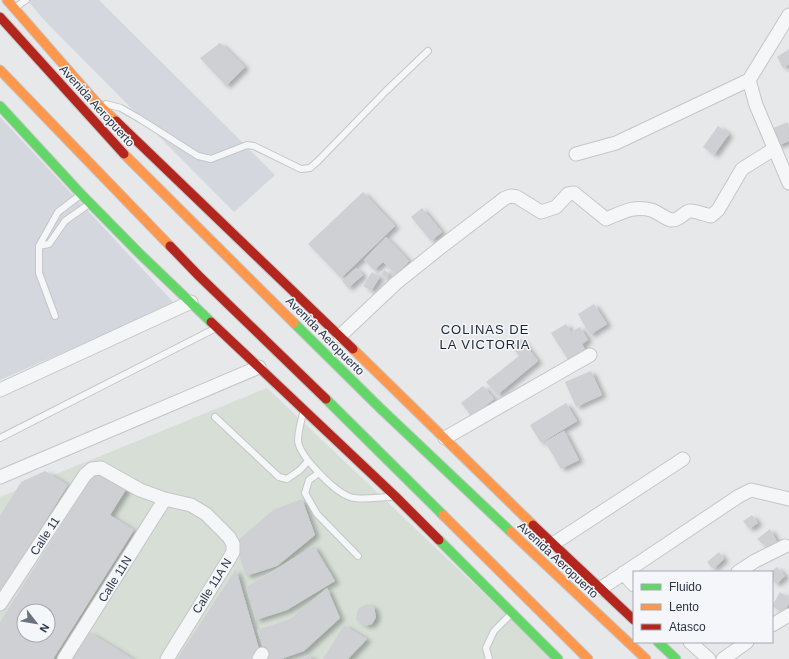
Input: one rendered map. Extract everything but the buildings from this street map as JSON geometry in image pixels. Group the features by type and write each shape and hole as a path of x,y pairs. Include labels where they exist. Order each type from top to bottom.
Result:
{"main road":[{"name":"Avenida Aeropuerto","path":"7,0 96,102 340,336 553,544 633,619"},
{"name":"Avenida Aeropuerto","path":"0,17 114,144 254,284 380,408 646,659"},
{"path":"0,70 147,228 175,251 330,402 588,659"},
{"path":"0,106 90,204 141,250 217,328 395,496 558,659"},
{"path":"141,250 157,252 175,251"},
{"path":"254,284 286,284 282,311"},
{"path":"304,410 310,383"},
{"path":"304,410 330,402"},
{"path":"659,643 676,659"}],"street":[{"path":"576,154 616,142 748,80 789,15"},
{"path":"748,80 756,105 789,183"},
{"path":"340,336 395,284 505,198 511,196 517,197 541,212 556,207 568,194 574,193 606,219 633,208 651,210 672,220 679,219 689,211 711,216 718,210 742,169 774,149"},
{"path":"0,390 191,302"},
{"path":"445,438 590,354"},
{"path":"0,477 258,367"},
{"path":"553,544 683,458"},
{"name":"Calle 11","path":"0,604 85,475 92,469 101,468 140,490 165,499"},
{"path":"600,589 739,496 751,490 789,499"},
{"name":"Calle 11N","path":"64,659 165,499"},
{"name":"Calle 11A N","path":"165,499 191,505 206,514 234,544 230,559 167,659"},
{"path":"740,571 755,561 785,546"},
{"path":"623,573 633,584"},
{"path":"773,624 789,615"},
{"path":"691,643 709,659"},
{"path":"722,659 746,643"}],"lane":[{"path":"14,8 26,0"},
{"path":"96,102 121,108 198,156 211,159 247,145 254,146 301,169 310,168 386,91 428,52"},
{"path":"55,316 39,273 38,246 58,212 81,194"},
{"path":"38,246 49,244 65,221 90,204"},
{"path":"0,438 217,328"},
{"path":"304,410 299,427 298,442 308,461 319,474 350,497 364,498 395,496"},
{"path":"215,417 279,477 287,479 300,470 308,461"},
{"path":"319,474 310,480 305,493 317,514 358,556"},
{"path":"489,659 486,648 494,631 512,613"}],"shaded area":[{"path":"27,0 99,0 275,175 234,212 45,21"},
{"path":"0,117 175,304 0,380"},
{"path":"267,388 553,659 0,659 0,497"}],"traffic: fast":[{"path":"0,106 81,194 140,254 211,322"},
{"path":"294,323 380,408 511,532"},
{"path":"326,399 443,515"},
{"path":"439,540 558,659"},
{"path":"659,643 676,659"}],"traffic: slow":[{"path":"7,0 96,102 116,121"},
{"path":"0,70 170,246"},
{"path":"124,154 294,323"},
{"path":"353,349 533,525"},
{"path":"443,515 588,659"},
{"path":"511,532 646,659"}],"traffic: jam":[{"path":"0,17 124,154"},
{"path":"116,121 353,349"},
{"path":"170,246 326,399"},
{"path":"211,322 395,496 439,540"},
{"path":"533,525 633,619"}],"district":[{"name":"COLINAS DE LA VICTORIA","path":"485,336"}]}
